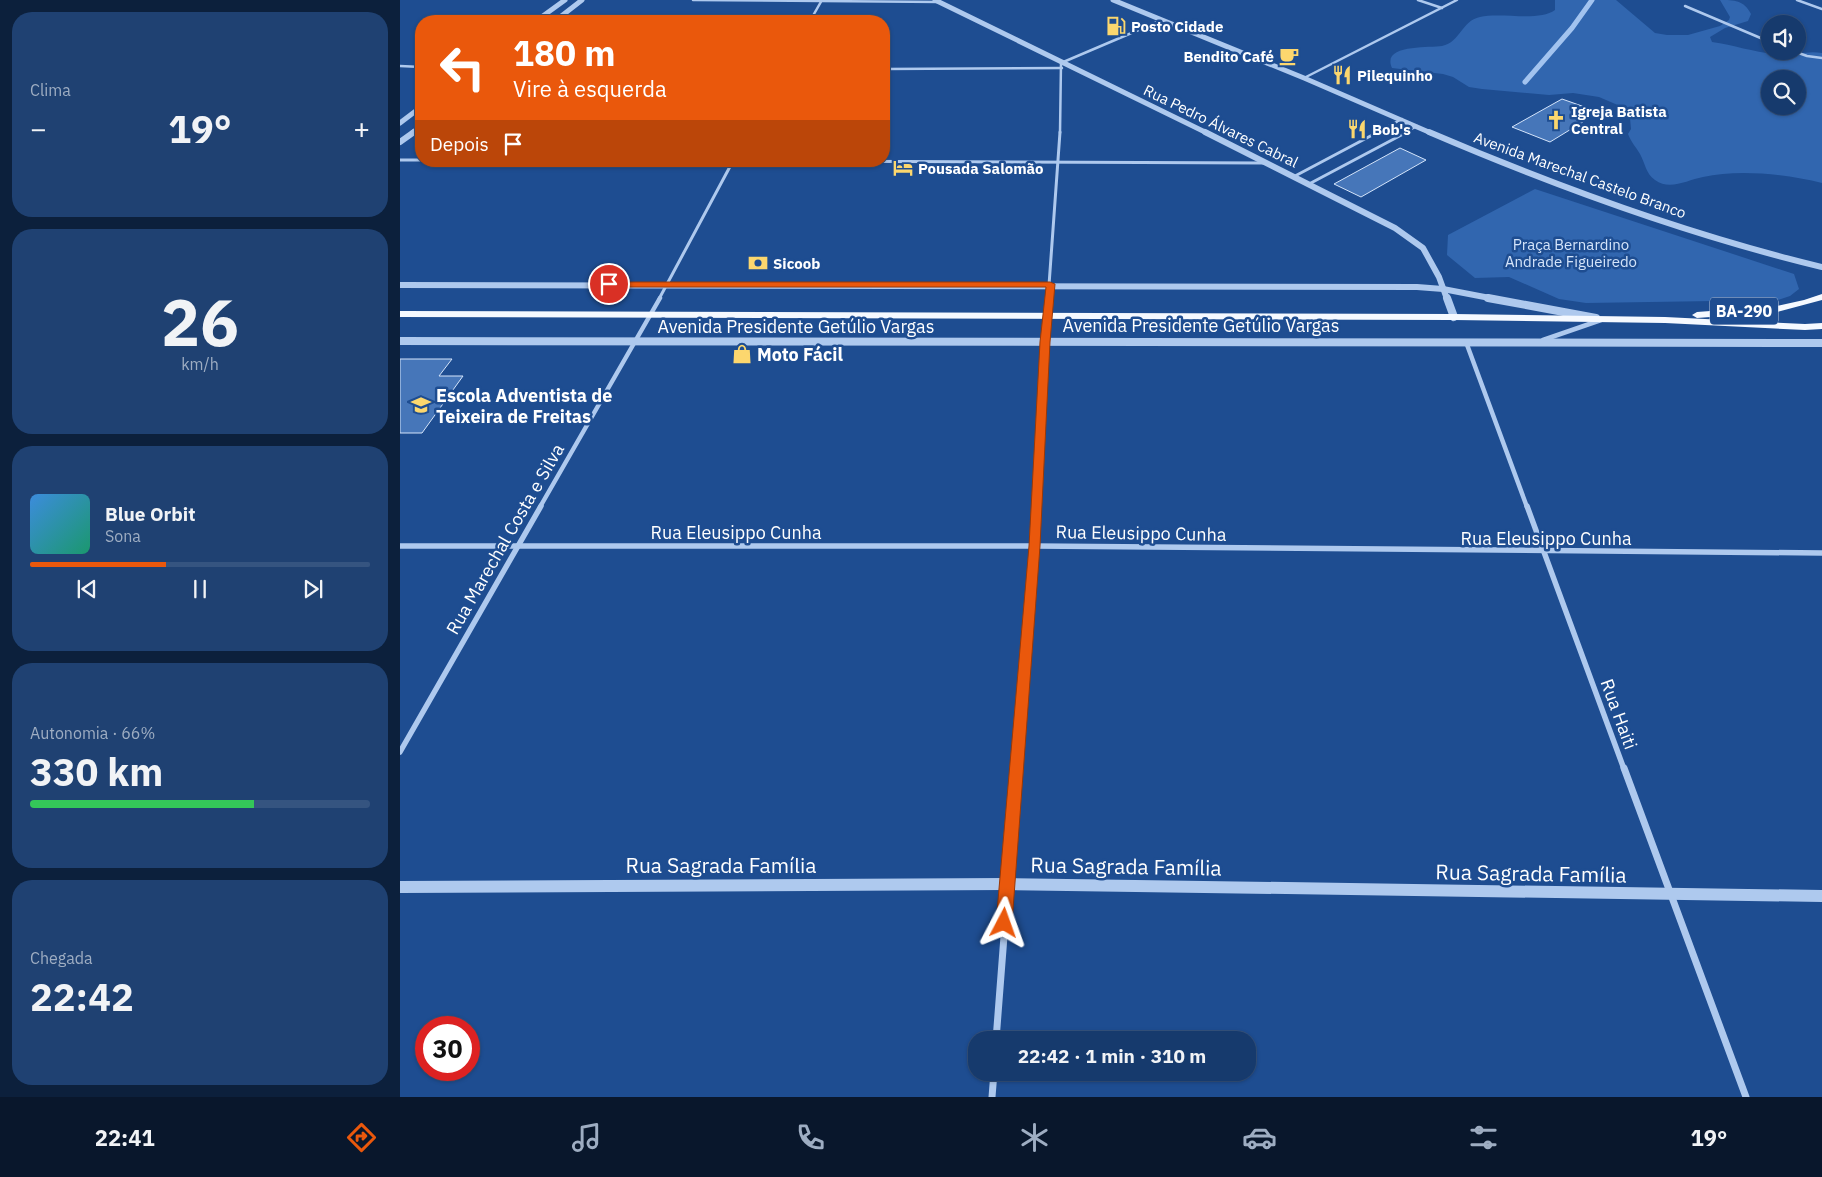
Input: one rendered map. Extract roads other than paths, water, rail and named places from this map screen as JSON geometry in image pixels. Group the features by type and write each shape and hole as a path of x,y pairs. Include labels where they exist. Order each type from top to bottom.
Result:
{"main road":[{"name":"Avenida Presidente Getúlio Vargas","path":"1664,320 1788,307 1810,302 1822,296"},
{"name":"Avenida Presidente Getúlio Vargas","path":"400,314 1454,317 1664,320 1805,327 1822,326"}],"street":[{"path":"544,15 565,0"},
{"path":"563,15 582,0"},
{"path":"693,0 938,1"},
{"name":"Avenida Marechal Castelo Branco","path":"1113,0 1402,119 1511,167 1659,219 1776,256 1822,267"},
{"path":"1418,0 1442,8"},
{"path":"1304,78 1457,0"},
{"path":"1797,0 1822,9"},
{"path":"814,15 822,1"},
{"name":"Rua Pedro Álvares Cabral","path":"938,1 1062,66 1269,163 1413,240 1423,248 1439,277 1454,317"},
{"path":"1685,6 1761,38"},
{"path":"890,69 1062,66 1162,20"},
{"path":"1806,56 1822,58"},
{"path":"400,66 415,66"},
{"path":"997,1031 1035,546 1045,342 1059,162 1062,66"},
{"path":"400,123 415,112"},
{"path":"1294,176 1402,119"},
{"path":"1309,184 1417,126"},
{"path":"400,142 415,131"},
{"path":"400,160 415,160"},
{"path":"890,161 1269,163"},
{"path":"666,284 730,167"},
{"name":"Rua Marechal Costa e Silva","path":"400,752 651,314 666,284"},
{"name":"Avenida Presidente Getúlio Vargas","path":"400,285 1050,284 1443,289 1604,319"},
{"path":"1538,342 1604,319"},
{"name":"Avenida Presidente Getúlio Vargas","path":"400,341 634,343 1822,343"},
{"name":"Rua Haiti","path":"1466,342 1746,1097"},
{"name":"Rua Eleusippo Cunha","path":"400,546 1035,546 1822,554"},
{"name":"Rua Sagrada Família","path":"400,887 1007,884 1822,896"},
{"path":"992,1097 993,1081"}],"waterway":[{"path":"1525,82 1572,28 1592,0"}],"place":[{"name":"Posto Cidade","path":"1116,26"},
{"name":"Bendito Café","path":"1289,56"},
{"name":"Pilequinho","path":"1342,75"},
{"name":"Igreja Batista Central","path":"1556,120"},
{"name":"Bob's","path":"1357,129"},
{"name":"Pousada Salomão","path":"903,168"},
{"name":"Sicoob","path":"758,263"},
{"name":"Moto Fácil","path":"742,354"},
{"name":"Escola Adventista de Teixeira de Freitas","path":"421,405"}],"park label":[{"name":"Praça Bernardino Andrade Figueiredo","path":"1571,252"}]}
